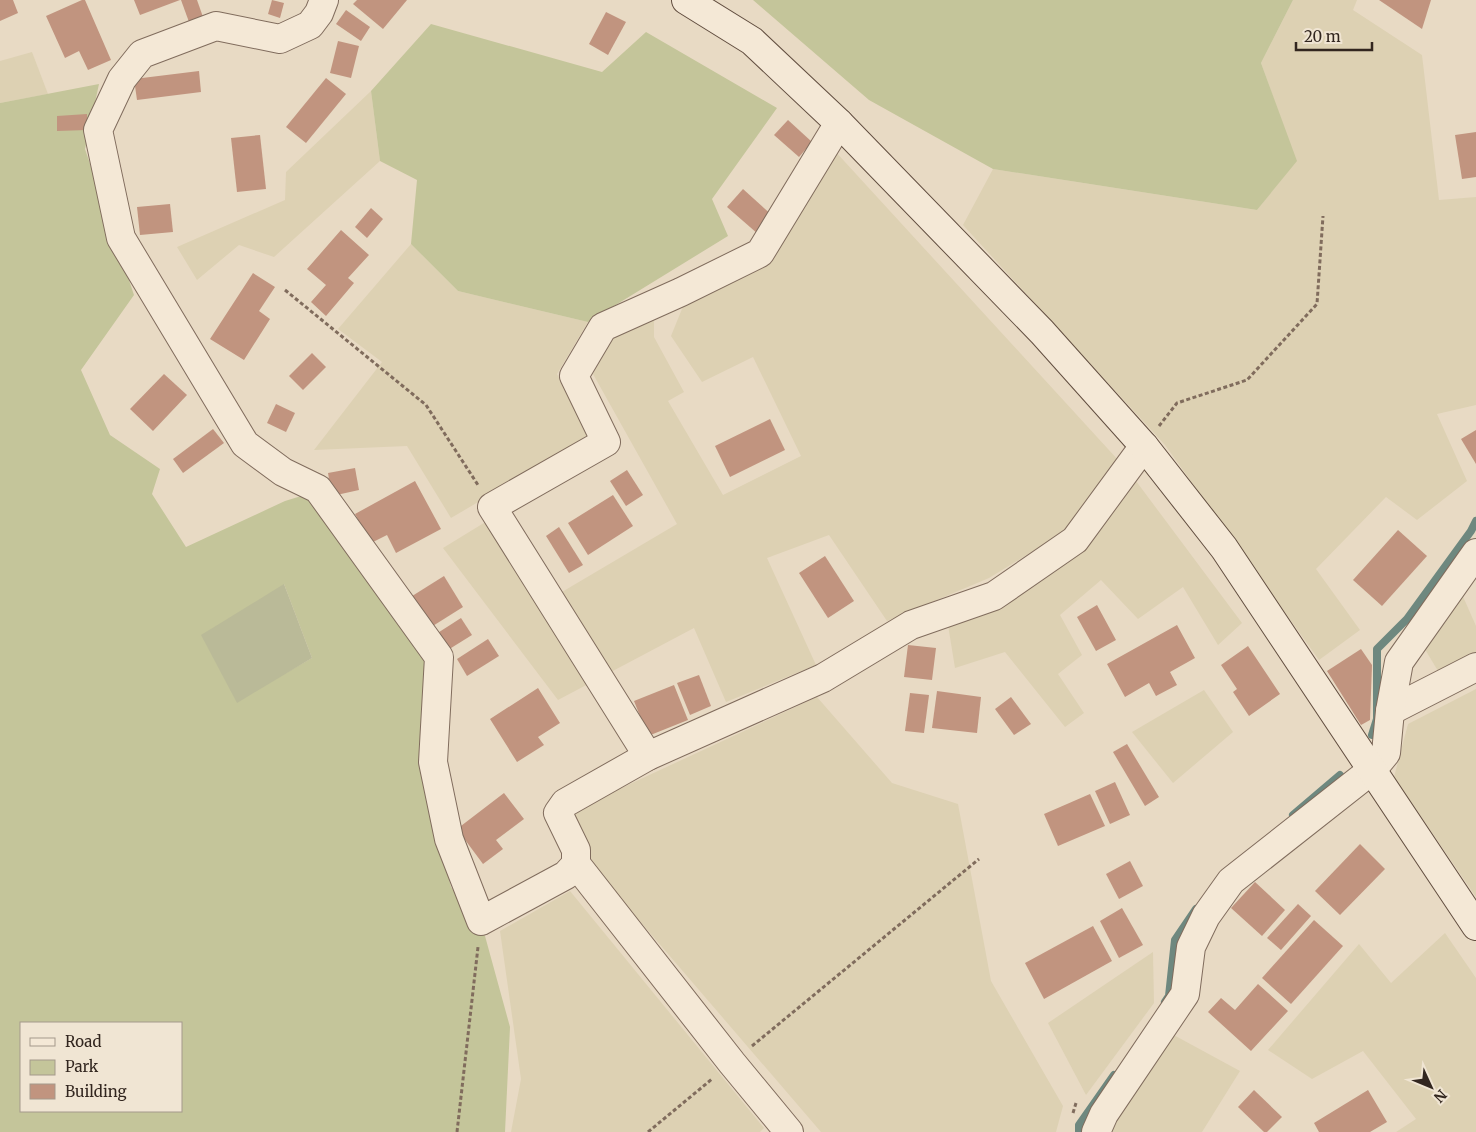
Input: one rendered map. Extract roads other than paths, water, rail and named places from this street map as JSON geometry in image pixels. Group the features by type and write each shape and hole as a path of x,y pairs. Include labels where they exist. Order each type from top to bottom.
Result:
{"street":[{"path":"324,0 320,14 310,25 280,39 216,26 142,54 122,79 98,130 121,238 245,444 283,472 318,489 438,657 433,762 449,839 481,922 566,875 576,864"},
{"path":"686,0 752,41 839,123 1042,332 1144,446 1224,548 1476,926"},
{"path":"648,756 492,506 606,442 574,376 603,327 760,254 839,123"},
{"path":"789,1132 732,1063 576,864 576,850 558,813 564,803 648,756 823,678 911,626 994,596 1075,540 1144,446"},
{"path":"1096,1132 1104,1114 1185,994 1191,948 1206,916 1231,881 1372,770 1386,753 1390,711 1399,662 1476,553"},
{"path":"1390,711 1476,668"}],"waterway":[{"path":"1372,735 1377,719 1377,649 1407,619 1471,531 1476,521"},
{"path":"1293,815 1340,775"},
{"path":"1165,1002 1169,996 1175,940 1196,909"},
{"path":"1079,1132 1079,1125 1114,1075"}]}
